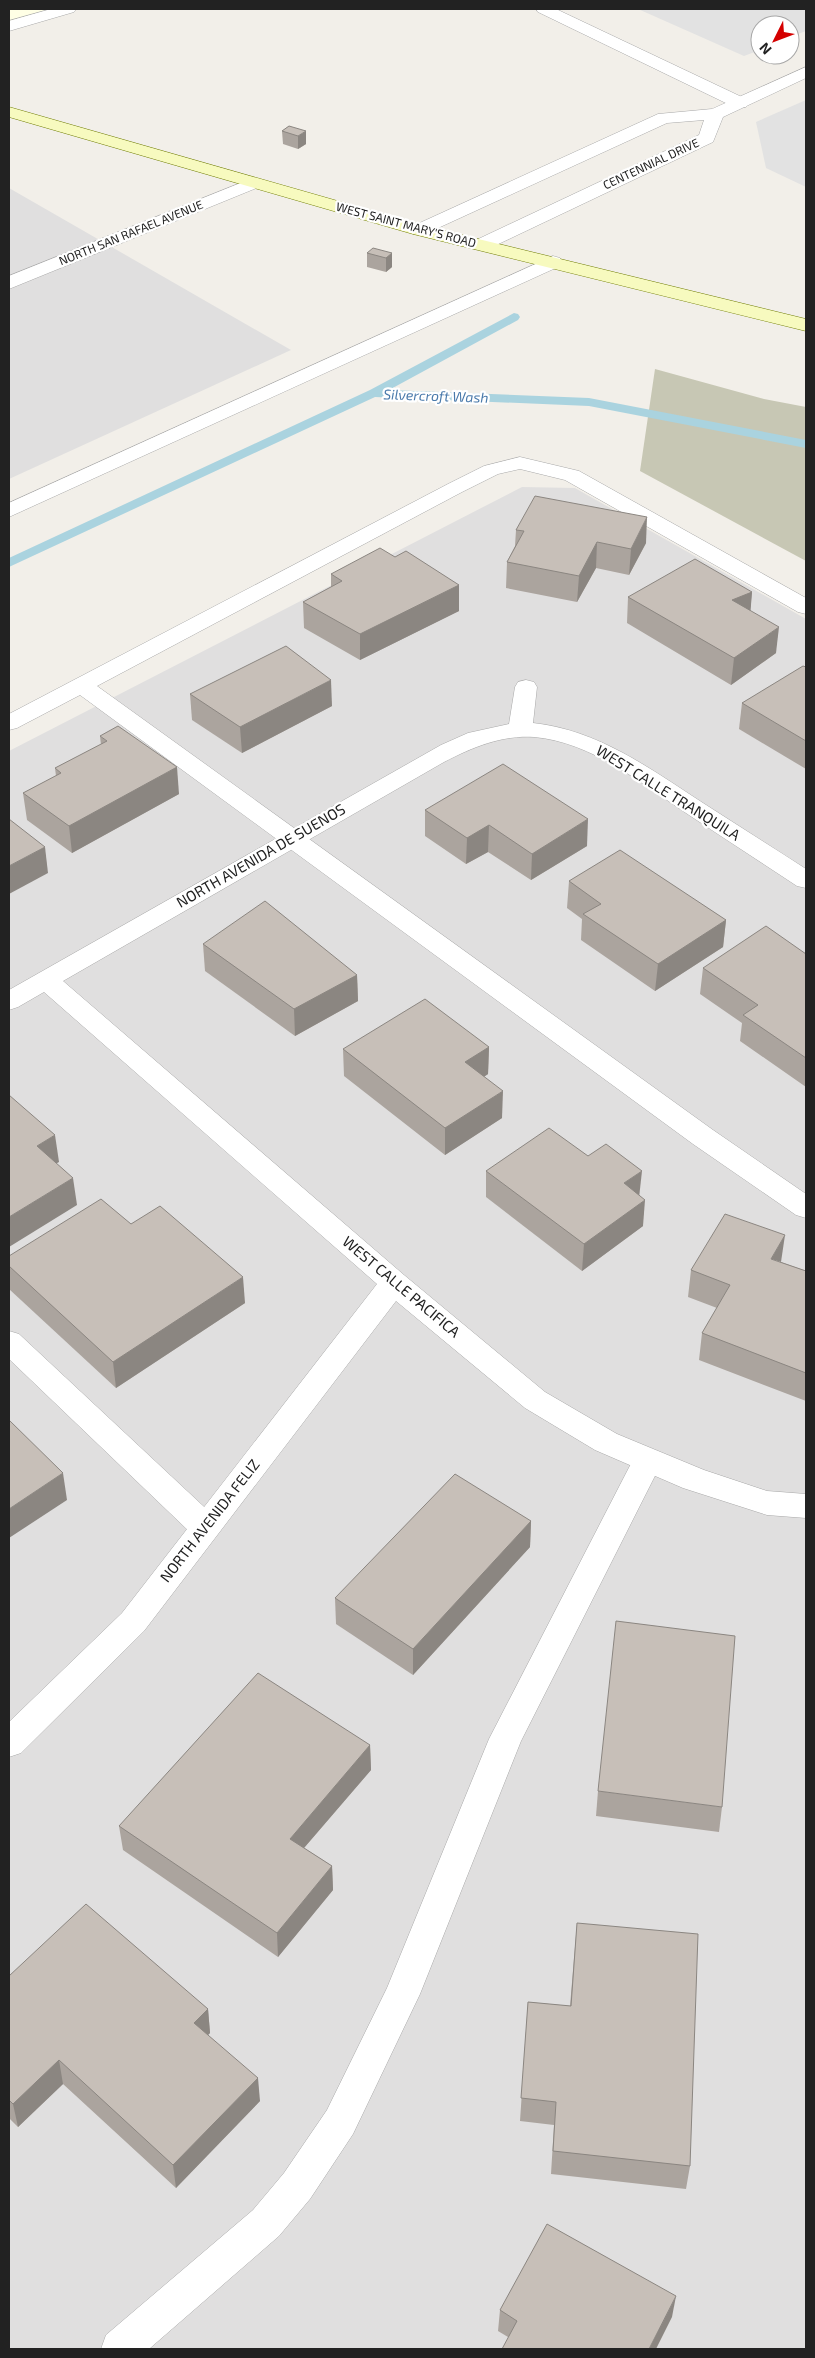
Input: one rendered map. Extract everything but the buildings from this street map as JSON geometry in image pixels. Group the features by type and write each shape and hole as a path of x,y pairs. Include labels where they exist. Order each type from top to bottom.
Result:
{"main road":[{"name":"WEST SAINT MARY'S ROAD","path":"10,112 419,230 806,324"}],"street":[{"path":"9,26 68,9"},
{"path":"544,9 740,103"},
{"path":"419,230 664,118 715,114 806,72"},
{"name":"CENTENNIAL DRIVE","path":"481,245 707,138 715,114"},
{"name":"NORTH SAN RAFAEL AVENUE","path":"9,283 253,183"},
{"path":"9,511 553,262"},
{"path":"9,723 455,488 491,470 520,463 572,475 806,607"},
{"path":"82,686 703,1137 806,1208"},
{"path":"520,731 526,686"},
{"name":"NORTH AVENIDA DE SUENOS","path":"9,1001 463,742 488,733 520,731"},
{"name":"WEST CALLE TRANQUILA","path":"520,731 548,732 582,741 622,762 806,880"},
{"name":"WEST CALLE PACIFICA","path":"46,980 394,1283 535,1400 606,1442 694,1480 767,1502 806,1506"},
{"name":"NORTH AVENIDA FELIZ","path":"9,1743 133,1622 394,1283"},
{"path":"9,1342 205,1527"},
{"path":"120,2349 266,2223 297,2186 340,2122 402,1994 505,1739 648,1460"}],"shaded area":[{"path":"9,9 48,9 9,23"},
{"path":"638,9 806,9 806,31 800,33 800,15 750,15 750,54 744,56"},
{"path":"806,100 806,187 766,168 756,122"},
{"path":"9,188 291,350 9,479"},
{"path":"655,369 764,399 806,407 806,561 640,471"},
{"path":"522,487 575,488 806,619 806,2349 9,2349 9,751"}],"waterway":[{"path":"374,393 514,317"},
{"name":"Silvercroft Wash","path":"9,563 373,393 589,402 806,444"}]}
